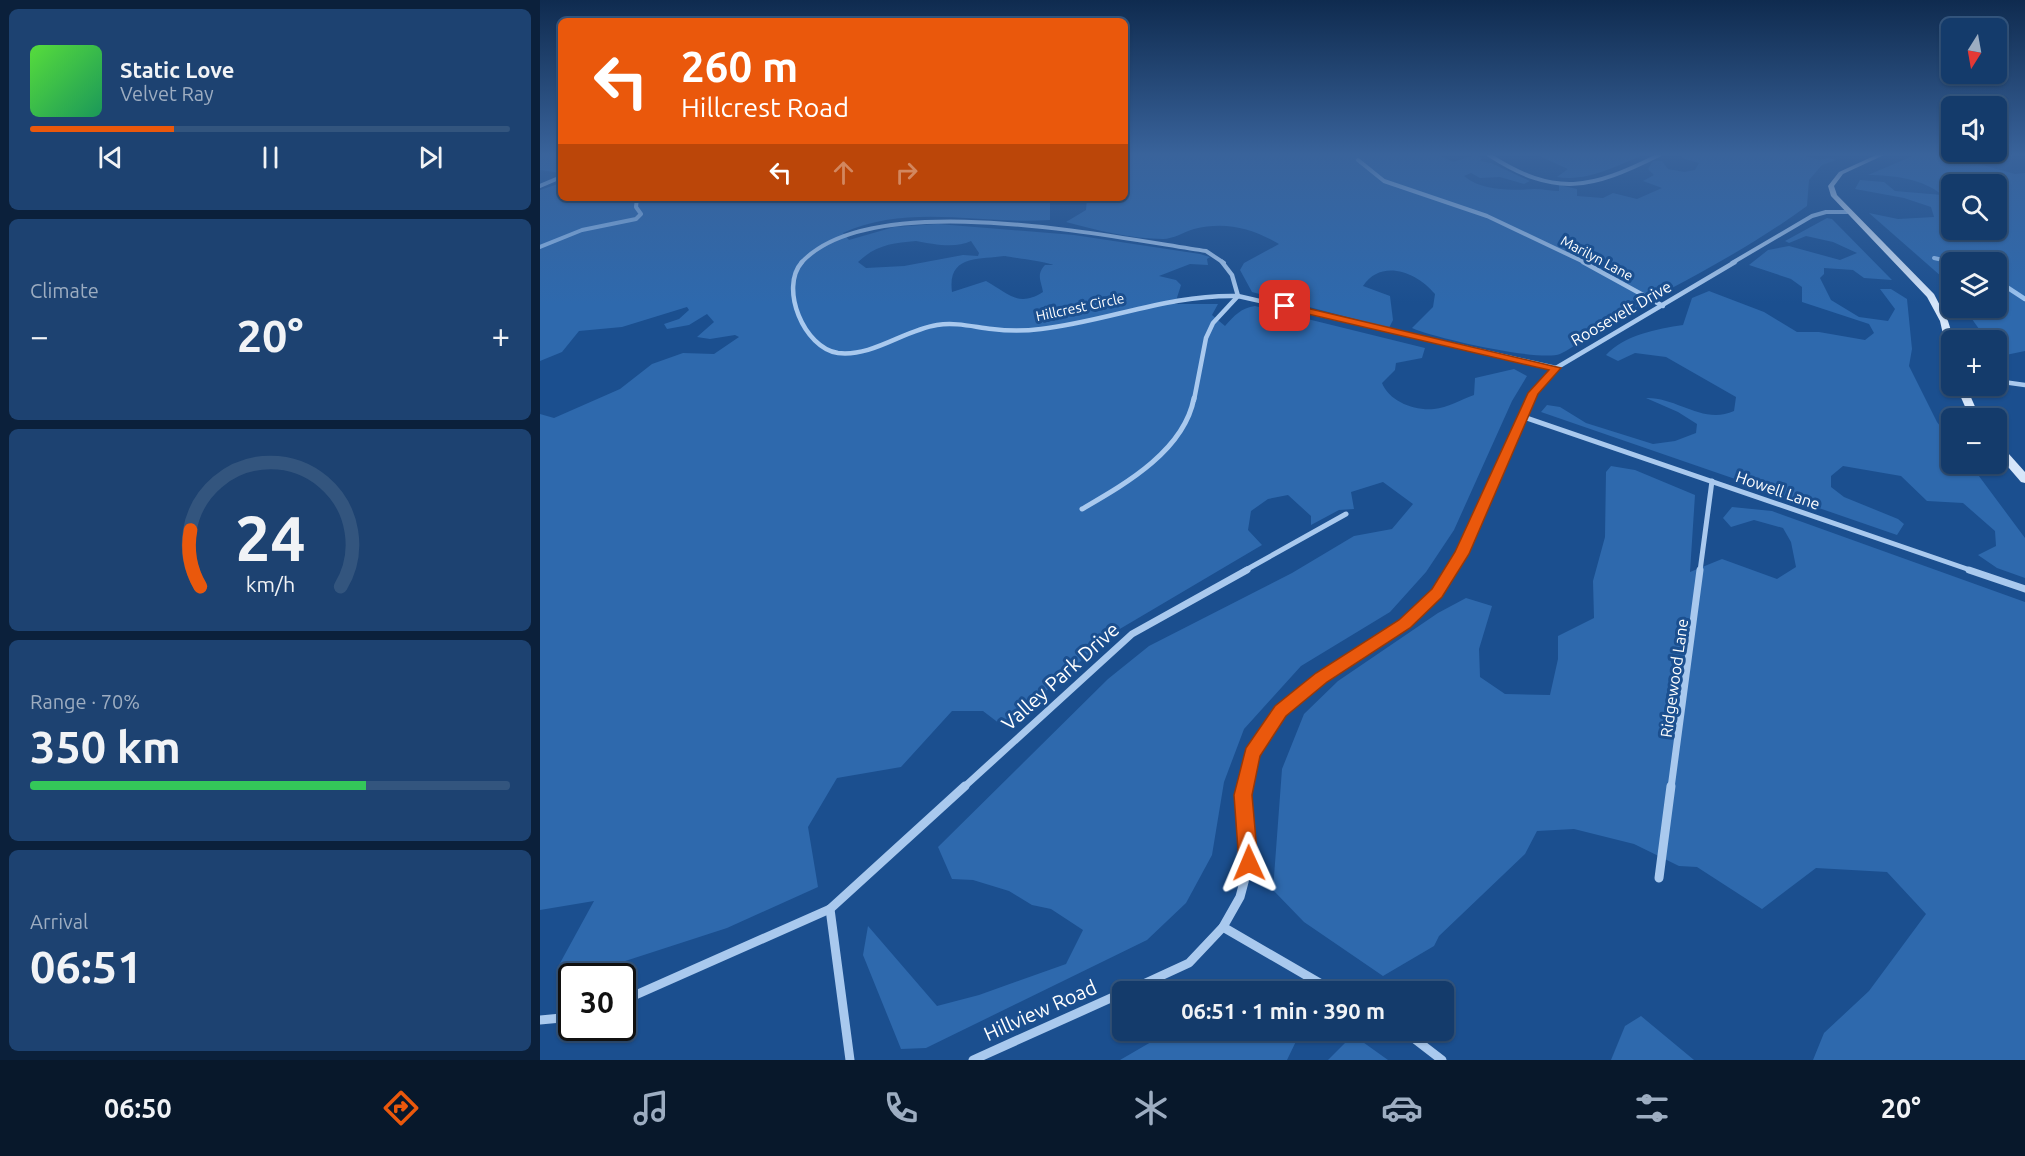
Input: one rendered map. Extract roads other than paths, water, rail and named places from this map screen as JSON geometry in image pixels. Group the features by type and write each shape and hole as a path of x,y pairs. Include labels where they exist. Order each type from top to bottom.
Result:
{"main road":[{"path":"1840,204 1931,296 1945,330"},
{"path":"2007,459 2025,479"}],"street":[{"name":"Marilyn Lane","path":"1454,204 1488,216 1575,258 1663,306"},
{"name":"Roosevelt Drive","path":"1223,927 1240,897 1249,863 1243,795 1252,753 1281,711 1321,678 1404,624 1437,593 1462,554 1533,393 1556,368 1812,216 1826,212 1846,212"},
{"name":"Hillcrest Circle","path":"1238,296 1238,289 1225,264 1220,258 1206,251 1040,228 929,220 890,222 831,241 808,254 793,274 797,309 815,344 834,352 849,353 888,344 943,324 1001,330 1043,329 1198,294 1238,296 1556,368"},
{"path":"1082,509 1134,476 1173,442 1191,411 1198,361 1211,326 1238,296"},
{"path":"2007,383 2025,385"},
{"name":"Howell Lane","path":"1521,416 2025,590"},
{"name":"Ridgewood Lane","path":"1659,878 1712,482"},
{"name":"Valley Park Drive","path":"636,994 830,909 1132,634 1346,514"},
{"path":"830,909 850,1060"},
{"path":"1150,981 1189,963 1223,927 1316,981"},
{"name":"Hillview Road","path":"973,1060 1112,997"},
{"path":"540,1020 558,1018"},
{"path":"1417,1041 1442,1060"}],"waterway":[{"path":"540,247 582,230 636,219 641,214 636,204"},
{"path":"1934,258 1941,260"},
{"path":"2007,287 2025,299"}]}
